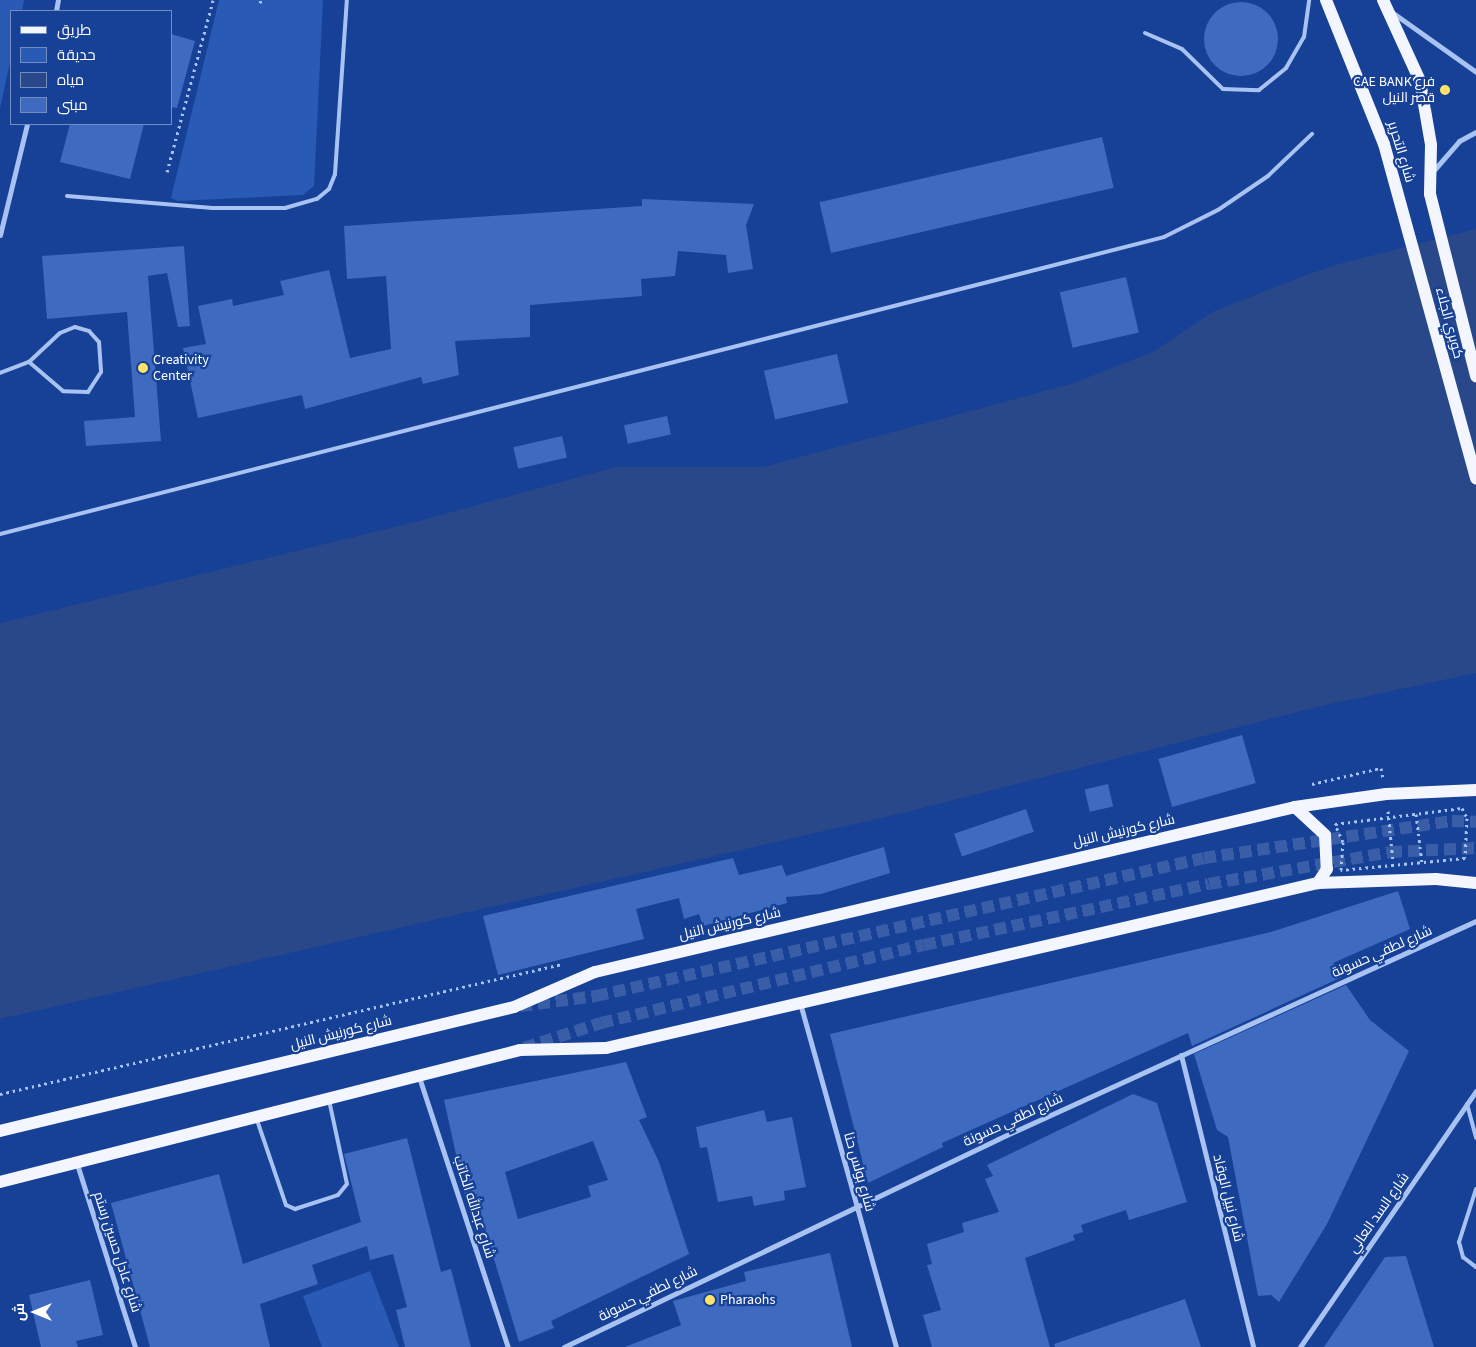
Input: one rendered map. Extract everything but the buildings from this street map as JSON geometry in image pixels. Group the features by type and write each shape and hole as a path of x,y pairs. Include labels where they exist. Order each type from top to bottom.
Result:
{"main road":[{"name":"شارع التحرير","path":"1326,0 1363,87 1400,203"},
{"name":"شارع التحرير","path":"1383,0 1391,12 1420,81 1427,112 1430,194"},
{"name":"كوبري الجلاء","path":"1430,194 1476,376"},
{"name":"كوبري الجلاء","path":"1400,203 1476,479"},
{"name":"شارع كورنيش النيل","path":"0,1131 514,1007 595,972 1295,807 1386,794 1476,790"},
{"path":"1295,807 1326,835 1327,869 1318,883"},
{"path":"0,1182 77,1164 256,1115 520,1050 606,1048 1318,883 1436,879 1476,883"}],"street":[{"path":"1391,12 1476,72"},
{"path":"0,236 27,125"},
{"path":"1430,177 1442,157 1476,132"},
{"name":"شارع لطفي حسونة","path":"564,1347 1181,1055 1476,921"},
{"name":"شارع بولس حنا","path":"800,1002 896,1347"},
{"name":"شارع نبيل الوقاد","path":"1181,1055 1254,1347"},
{"name":"شارع عبدالله الكاتب","path":"419,1075 508,1347"},
{"name":"شارع السد العالي","path":"1300,1347 1476,1092"},
{"name":"شارع عادل حسين رستم","path":"77,1164 135,1347"}],"lane":[{"path":"68,196 213,208 286,208 317,199 329,189 335,174 347,0"},
{"path":"1145,33 1182,49 1223,89 1259,90 1286,68 1304,38 1309,0"},
{"path":"0,534 1164,237 1218,210 1268,176 1312,134"},
{"path":"0,373 29,362 60,333 75,327 89,331 100,342 101,372 88,392 63,391 29,362"},
{"path":"256,1115 286,1204 295,1209 338,1195 347,1184 328,1097"},
{"path":"1467,1104 1476,1138"},
{"path":"1476,1189 1459,1242 1463,1257 1476,1267"}],"path":[{"path":"167,172 213,0"},
{"path":"1462,808 1467,818 1464,858 1422,864 1341,870 1343,842 1335,824 1416,814 1462,808"},
{"path":"1416,814 1422,864"}],"green space":[{"path":"0,0 24,0 22,10 10,10 10,63 0,108"},
{"path":"219,0 323,0 314,186 303,195 178,201 171,198"},
{"path":"370,1271 399,1347 322,1347 303,1296"}],"water":[{"path":"1476,229 1476,673 1321,706 907,812 0,1019 0,623 419,521 616,467 763,467 1074,383 1155,351 1212,312 1293,280 1335,265"}],"tunnel":[{"path":"520,1006 596,996 1204,858 1452,821 1476,822"},
{"path":"524,1048 601,1023 924,945 1209,884 1390,852 1476,848"}],"place":[{"name":"CAE BANK فرع قصر النيل","path":"1445,90"},
{"name":"Creativity Center","path":"143,368"},
{"name":"Pharaohs","path":"710,1300"}]}
